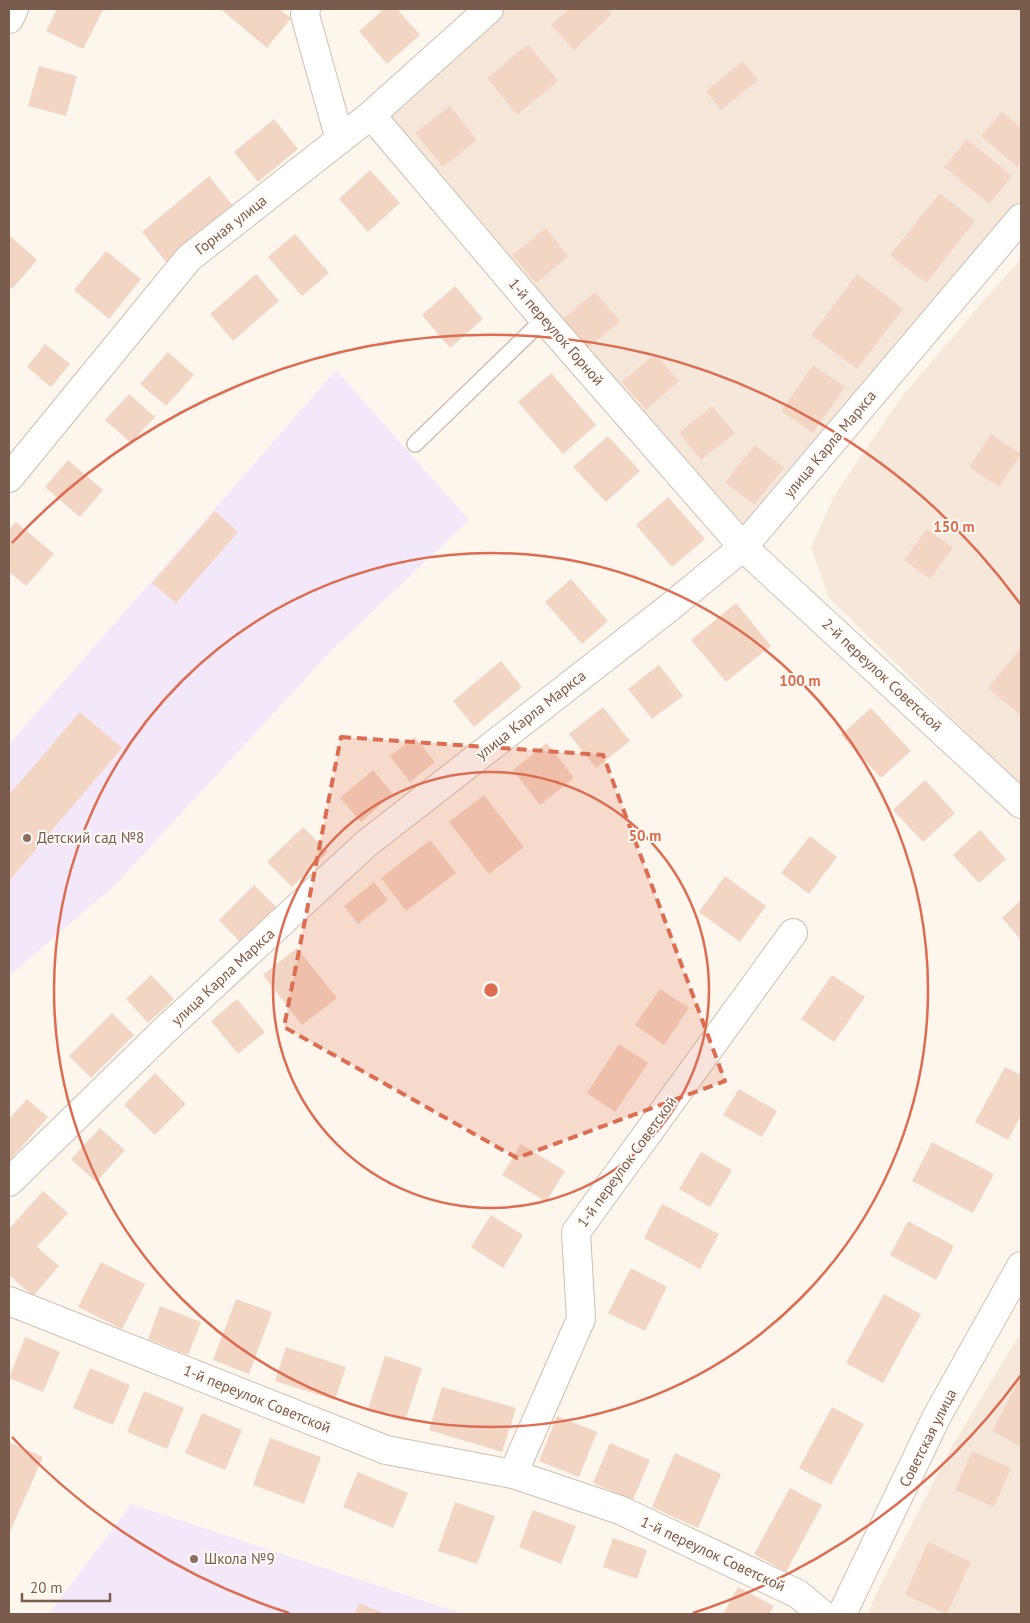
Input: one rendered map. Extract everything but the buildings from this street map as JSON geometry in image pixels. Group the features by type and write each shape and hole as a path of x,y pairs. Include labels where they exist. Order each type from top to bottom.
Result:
{"street":[{"path":"9,19 14,9"},
{"path":"306,9 305,15 340,140"},
{"name":"Горная улица","path":"9,478 189,258 371,115 489,9"},
{"name":"1-й переулок Горной","path":"371,115 544,320 743,547"},
{"name":"улица Карла Маркса","path":"9,1182 165,1030 366,844 662,613 743,547 1021,218"},
{"name":"2-й переулок Советской","path":"743,547 1021,804"},
{"name":"1-й переулок Советской","path":"513,1474 581,1320 576,1232 793,933"},
{"name":"Советская улица","path":"842,1614 937,1416 1021,1266"},
{"name":"1-й переулок Советской","path":"9,1301 386,1450 513,1474 620,1510 798,1594 822,1614"}],"lane":[{"path":"415,444 544,320"}],"highlighted area":[{"path":"341,737 603,755 725,1081 517,1158 284,1027"}],"shaded area":[{"path":"497,9 1021,9 1021,206 743,533 381,115"},
{"path":"1021,259 1021,786 829,598 811,547 834,496 901,398"},
{"path":"336,370 469,520 331,651 115,885 9,976 9,744"},
{"path":"1021,1332 1021,1614 868,1614 877,1592 951,1448"},
{"name":"Школа №9","path":"131,1504 464,1614 49,1614"}],"place":[{"name":"Детский сад №8","path":"27,838"},
{"name":"Школа №9","path":"194,1559"}]}
